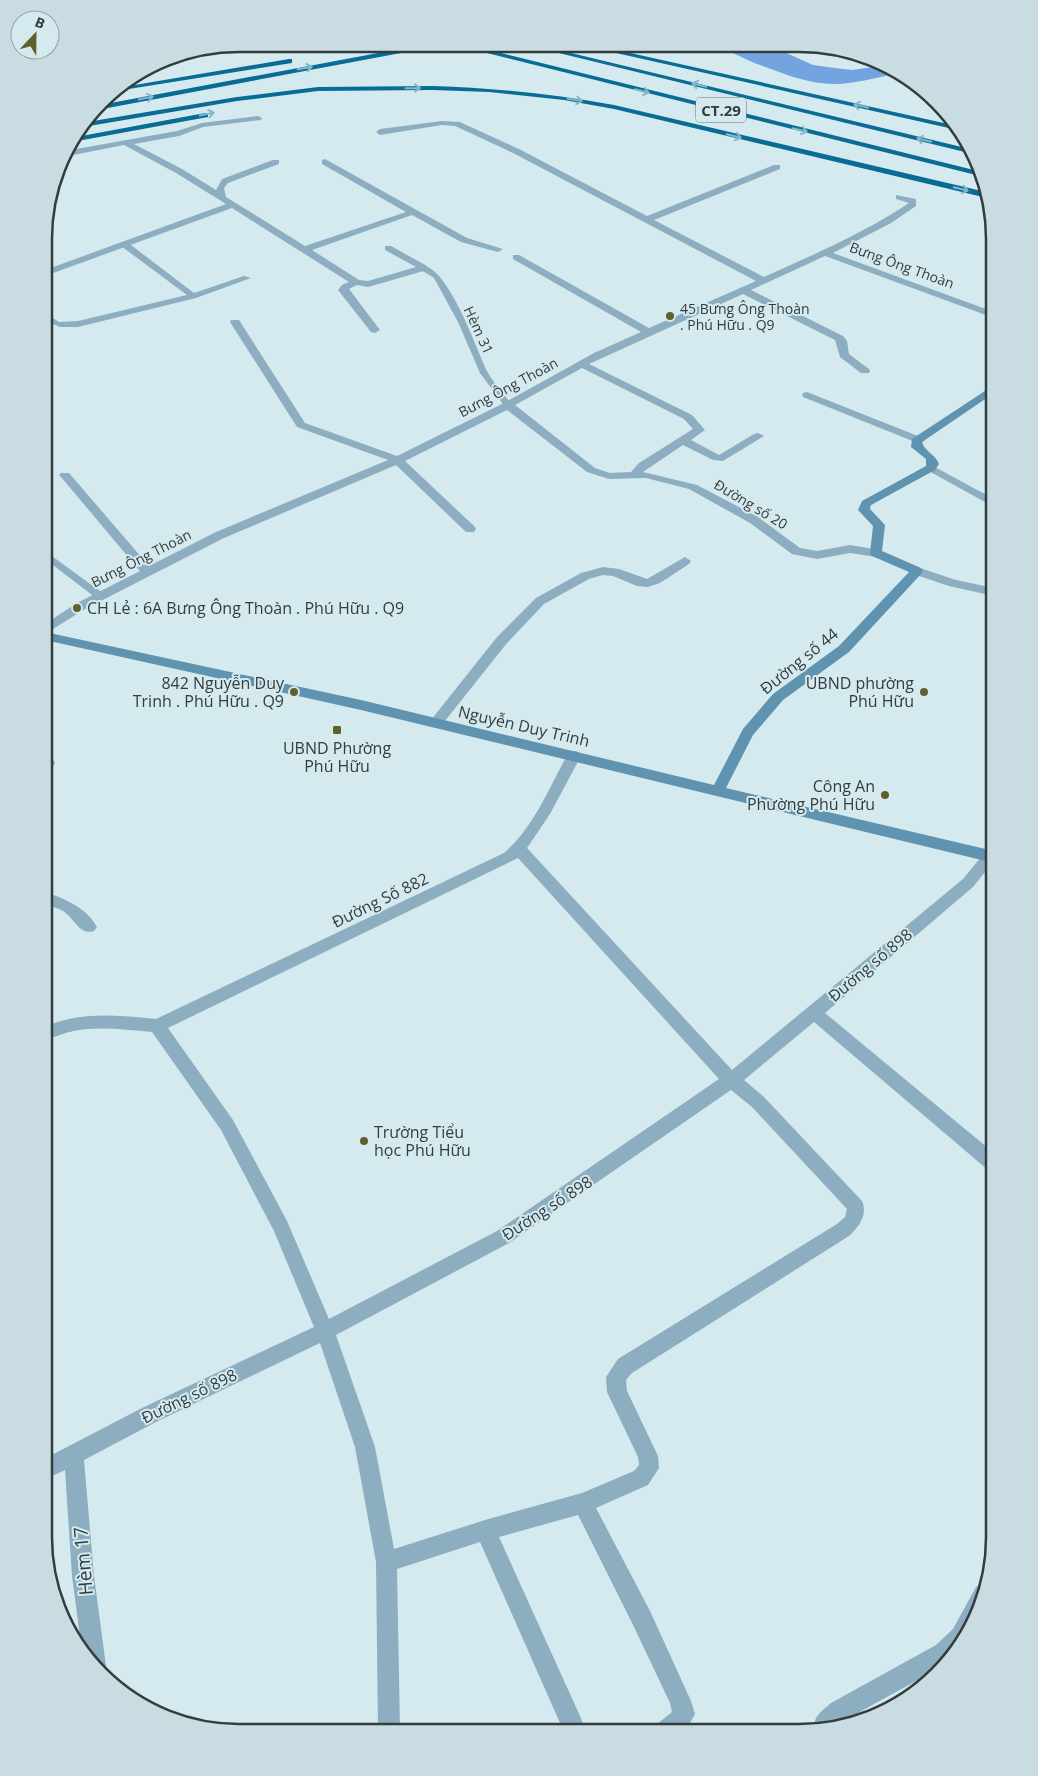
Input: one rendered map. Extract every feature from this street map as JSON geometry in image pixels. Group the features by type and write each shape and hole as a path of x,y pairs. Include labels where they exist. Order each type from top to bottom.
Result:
{"highway":[{"path":"108,106 396,52"},
{"name":"CT.29","path":"487,52 973,173"},
{"name":"CT.29","path":"559,52 963,150"},
{"path":"616,52 947,126"},
{"path":"130,88 295,60"},
{"path":"93,124 302,90 433,88 489,90 564,98 614,107 980,193"},
{"path":"238,108 365,90"},
{"path":"82,139 209,114"}],"main road":[{"path":"876,553 879,525 864,510 866,503 931,468 933,464 931,458 917,447 916,444 919,440 986,397"},
{"name":"Đường số 20","path":"876,553 917,571"},
{"name":"Đường số 44","path":"718,790 748,732 778,697 844,649 917,571"},
{"name":"Nguyễn Duy Trinh","path":"52,638 436,723 986,855"}],"street":[{"path":"74,152 179,133 202,125 258,118"},
{"path":"380,132 442,123 457,124 516,151 764,281"},
{"path":"126,143 179,171 356,282 368,284 424,268"},
{"path":"222,198 220,188 225,181 276,162"},
{"path":"325,162 464,240 498,248"},
{"path":"646,220 777,168"},
{"path":"825,253 888,221 913,204 913,201 899,197"},
{"path":"52,270 233,205"},
{"path":"306,249 413,212"},
{"path":"388,248 424,268"},
{"name":"Bưng Ông Thoàn","path":"52,625 81,606 220,535 398,460 508,405 581,364 825,253 986,312"},
{"path":"516,256 648,332"},
{"path":"356,282 345,287 343,290 375,330"},
{"path":"743,290 839,338 842,341 844,355 865,371"},
{"path":"235,322 301,425 398,460 470,529"},
{"path":"581,364 688,417 700,430 684,442 643,466 634,475"},
{"path":"806,395 919,440"},
{"name":"Đường số 20","path":"508,405 592,470 609,476 634,475 657,477 694,487 754,520 796,551 806,554 817,555 850,549 876,553"},
{"path":"684,442 717,458 723,458 758,436"},
{"path":"931,468 986,499"},
{"path":"65,475 147,572"},
{"path":"436,723 502,640 540,601 585,576 603,571 615,572 648,583 686,562"},
{"name":"Đường số 20","path":"917,571 953,583 986,590"},
{"path":"386,1562 485,1530 583,1503 641,1478 649,1468 648,1456 617,1392 616,1377 625,1366 843,1230 853,1221 856,1207 758,1102 731,1080 520,850 574,756"},
{"name":"Đường Số 882","path":"157,1026 520,850"},
{"name":"Đường số 898","path":"52,1466 149,1415 325,1330 504,1237 731,1080 814,1013 968,883 986,863"},
{"path":"52,901 69,906 89,926"},
{"path":"814,1013 986,1157"},
{"path":"52,1031 79,1021 157,1026 227,1125 281,1226 325,1330 364,1447 386,1562 389,1724"},
{"name":"Hèm 17","path":"74,1456 83,1576 92,1652"},
{"path":"583,1503 642,1619 680,1701 684,1714 678,1724"},
{"path":"485,1530 572,1724"},
{"path":"827,1721 839,1711 946,1651"}],"lane":[{"path":"124,244 192,296"},
{"name":"Hèm 31","path":"424,268 437,277 462,322 484,373 508,405"},
{"path":"52,322 62,325 78,324 192,296 247,278"},
{"path":"52,559 100,596"}],"water":[{"path":"730,52 784,52 813,65 852,70 871,67 888,75 850,83 825,84 797,78 754,63"}],"place":[{"name":"45 Bưng Ông Thoàn . Phú Hữu . Q9","path":"670,316"},
{"name":"CH Lẻ : 6A Bưng Ông Thoàn . Phú Hữu . Q9","path":"77,608"},
{"name":"842 Nguyễn Duy Trinh . Phú Hữu . Q9","path":"294,692"},
{"name":"UBND phường Phú Hữu","path":"924,692"},
{"name":"UBND Phường Phú Hữu","path":"337,730"},
{"name":"Công An Phường Phú Hữu","path":"885,795"},
{"name":"Trường Tiểu học Phú Hữu","path":"364,1141"}]}
